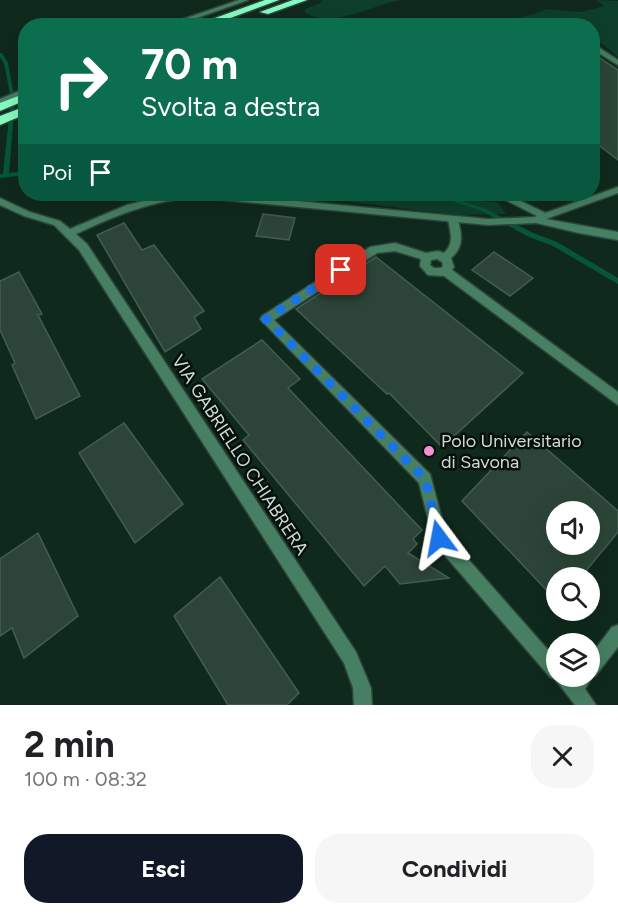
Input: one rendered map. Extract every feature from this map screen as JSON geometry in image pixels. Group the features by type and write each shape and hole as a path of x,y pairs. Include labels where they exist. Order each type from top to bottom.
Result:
{"highway":[{"path":"221,18 274,0"},
{"path":"249,18 302,0"},
{"path":"0,107 18,97"},
{"path":"0,122 18,113"}],"street":[{"path":"190,18 245,0"},
{"path":"600,51 618,63"},
{"path":"0,102 18,96"},
{"path":"600,196 618,190"},
{"path":"0,201 27,214 57,223 70,232 110,213 146,201"},
{"path":"256,201 453,220 516,222 540,218 587,201"},
{"path":"512,201 540,218 579,231 618,236"},
{"path":"445,258 456,250 458,239 453,220"},
{"name":"VIA GABRIELLO CHIABRERA","path":"70,232 83,246 350,657 362,688 363,705"},
{"path":"426,257 424,264 428,269 438,273 445,271 449,265 445,258 435,255 426,257 395,247 374,250 266,319 425,479 439,538 546,660"},
{"path":"445,271 618,399"},
{"path":"600,656 618,633"},
{"path":"576,687 587,705"}],"green space":[{"path":"322,0 401,0 340,17 316,17 305,13 305,9"},
{"path":"597,0 618,1 618,57 600,42 600,18 516,18 547,9 581,12 604,6"},
{"path":"346,201 481,201 498,203 506,214 456,215"}],"building":[{"path":"600,58 618,70 618,160 600,146"},
{"path":"263,214 295,218 289,240 256,236"},
{"path":"124,223 142,250 154,245 204,311 194,317 201,329 165,352 97,235"},
{"path":"494,252 533,278 510,296 472,270"},
{"path":"376,257 523,373 442,447 389,393 387,394 296,309"},
{"path":"19,272 42,314 38,315 80,396 36,419 12,365 15,363 0,330 0,281"},
{"path":"262,340 300,379 288,388 422,530 413,539 417,544 408,553 449,578 400,584 385,566 364,586 243,440 249,435 202,379"},
{"path":"124,423 183,504 135,543 79,453"},
{"path":"527,432 618,511 618,532 600,554 600,501 546,501 546,555 599,555 589,567 546,567 546,589 462,501"},
{"path":"38,533 78,616 24,658 12,628 0,636 0,559"},
{"path":"220,577 299,693 287,705 228,705 174,616"}],"waterway":[{"path":"0,54 6,63 12,94"},
{"path":"6,175 13,100"},
{"path":"0,176 18,174"},
{"path":"457,201 484,210 531,235 555,244 618,281"}],"place":[{"name":"Polo Universitario di Savona","path":"429,451"}],"route":[{"path":"341,270 266,319 425,479 439,538"}]}
